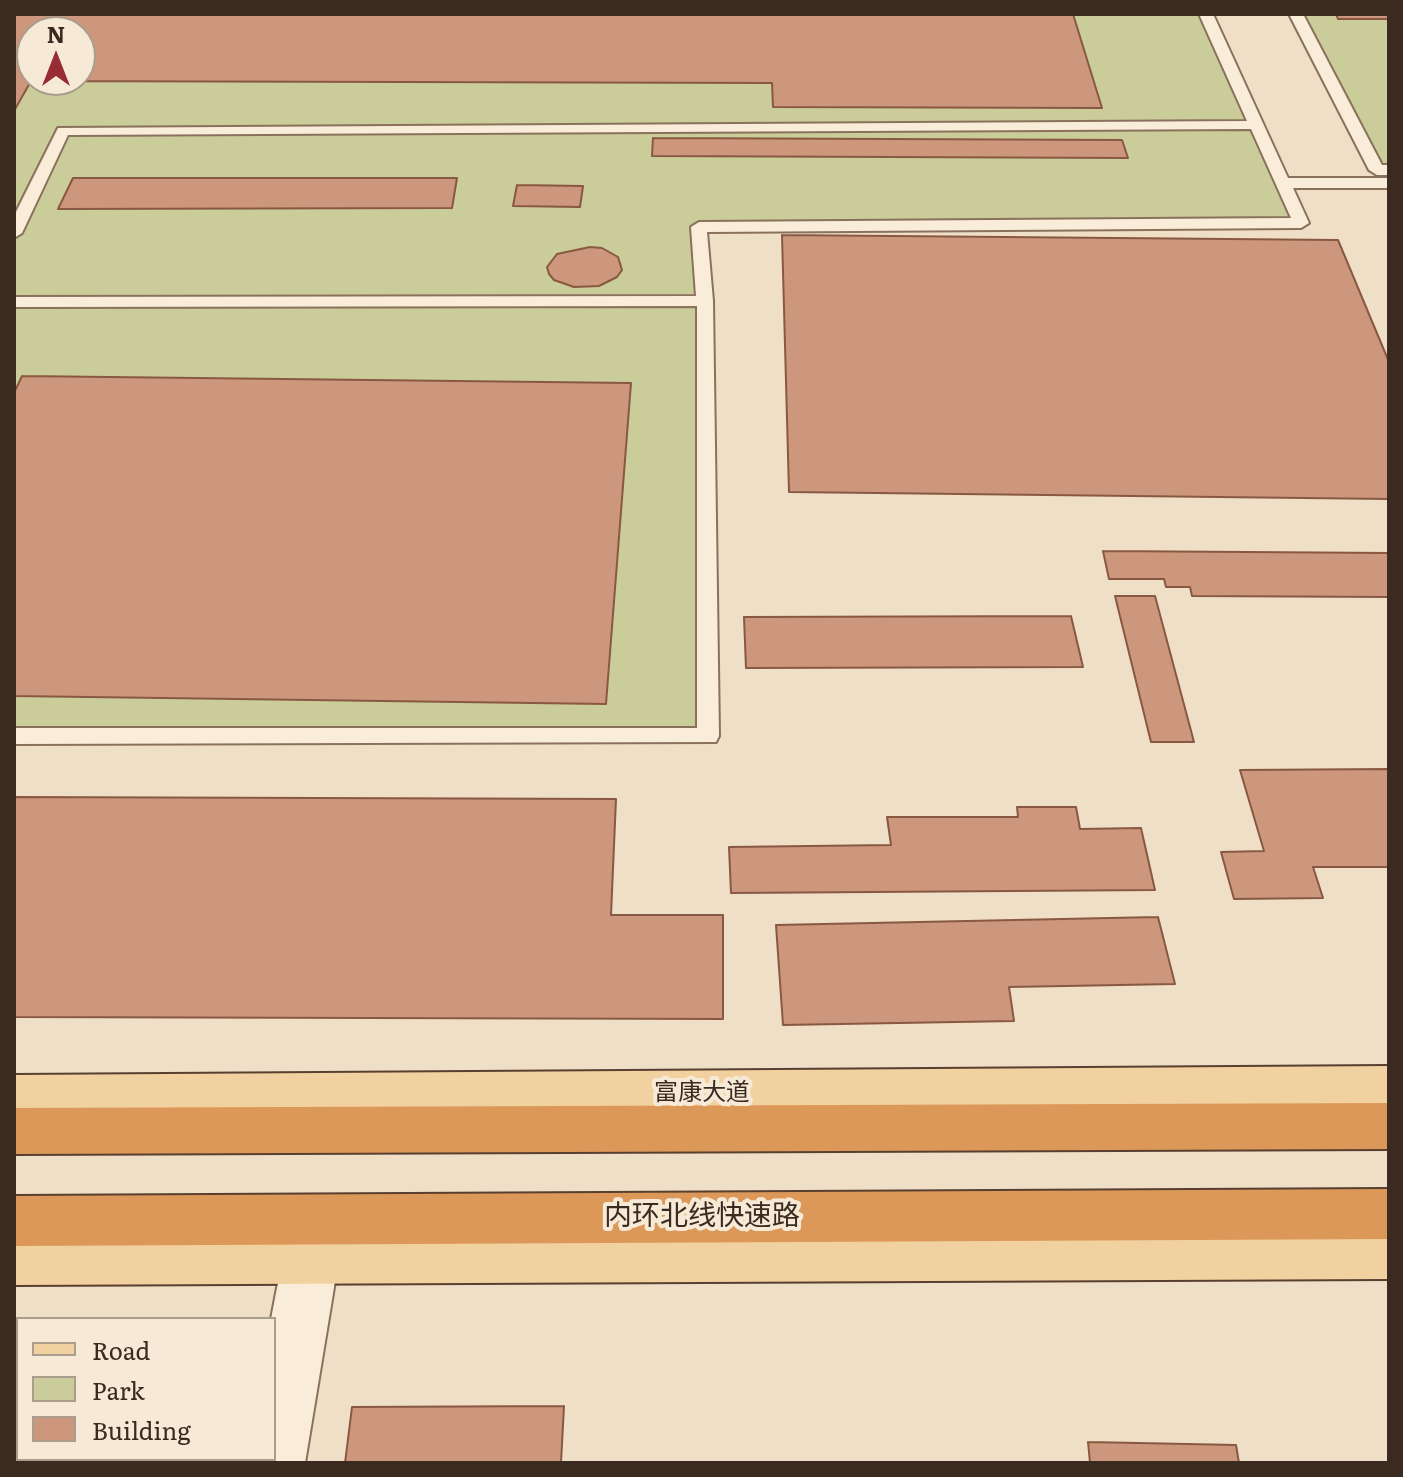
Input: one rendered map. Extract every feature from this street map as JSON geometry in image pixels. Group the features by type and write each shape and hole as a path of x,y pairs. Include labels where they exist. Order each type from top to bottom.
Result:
{"highway":[{"path":"14,1131 1389,1126"},
{"name":"内环北线快速路","path":"14,1221 1389,1214"}],"main road":[{"name":"富康大道","path":"14,1098 1389,1089"},
{"path":"14,1259 1389,1253"}],"street":[{"path":"276,1457 311,1257"}],"lane":[{"path":"14,736 708,736 705,301 699,227 1301,223 1206,14"},
{"path":"1296,14 1377,170 1389,170"},
{"path":"14,233 63,131 1256,125"},
{"path":"1283,183 1389,183"},
{"path":"14,302 705,301"}],"green space":[{"path":"14,14 1206,14 1301,223 699,227 708,736 14,736"},
{"path":"1296,14 1389,14 1389,170 1377,170"}],"building":[{"path":"14,14 1073,14 1102,108 773,107 772,83 96,81 96,16 16,16 16,96 22,96 14,111"},
{"path":"1336,14 1389,14 1389,19 1338,19"},
{"path":"653,138 1122,140 1128,158 652,156"},
{"path":"73,178 457,178 452,208 58,209"},
{"path":"517,185 583,186 580,207 513,206"},
{"path":"782,235 1338,240 1389,362 1389,499 789,492"},
{"path":"590,247 602,248 618,257 622,270 617,277 599,286 574,287 554,280 549,274 547,267 557,254"},
{"path":"22,376 631,383 606,704 14,696 14,393"},
{"path":"1103,551 1389,553 1389,597 1192,596 1190,587 1166,587 1164,579 1109,579"},
{"path":"1115,596 1155,596 1194,742 1151,742"},
{"path":"1071,616 1083,667 746,668 744,617"},
{"path":"1389,769 1389,867 1313,867 1323,898 1234,899 1221,852 1264,851 1240,770"},
{"path":"14,797 616,799 611,915 723,915 723,1019 14,1017"},
{"path":"1017,807 1076,807 1080,829 1141,828 1155,890 731,893 729,847 891,845 887,817 1018,817"},
{"path":"1158,917 1175,984 1009,987 1014,1021 783,1025 776,925"},
{"path":"14,1397 16,1461 210,1461 210,1463 14,1463"},
{"path":"564,1406 561,1463 345,1463 352,1407"},
{"path":"1088,1442 1236,1445 1239,1463 1090,1463"}]}
